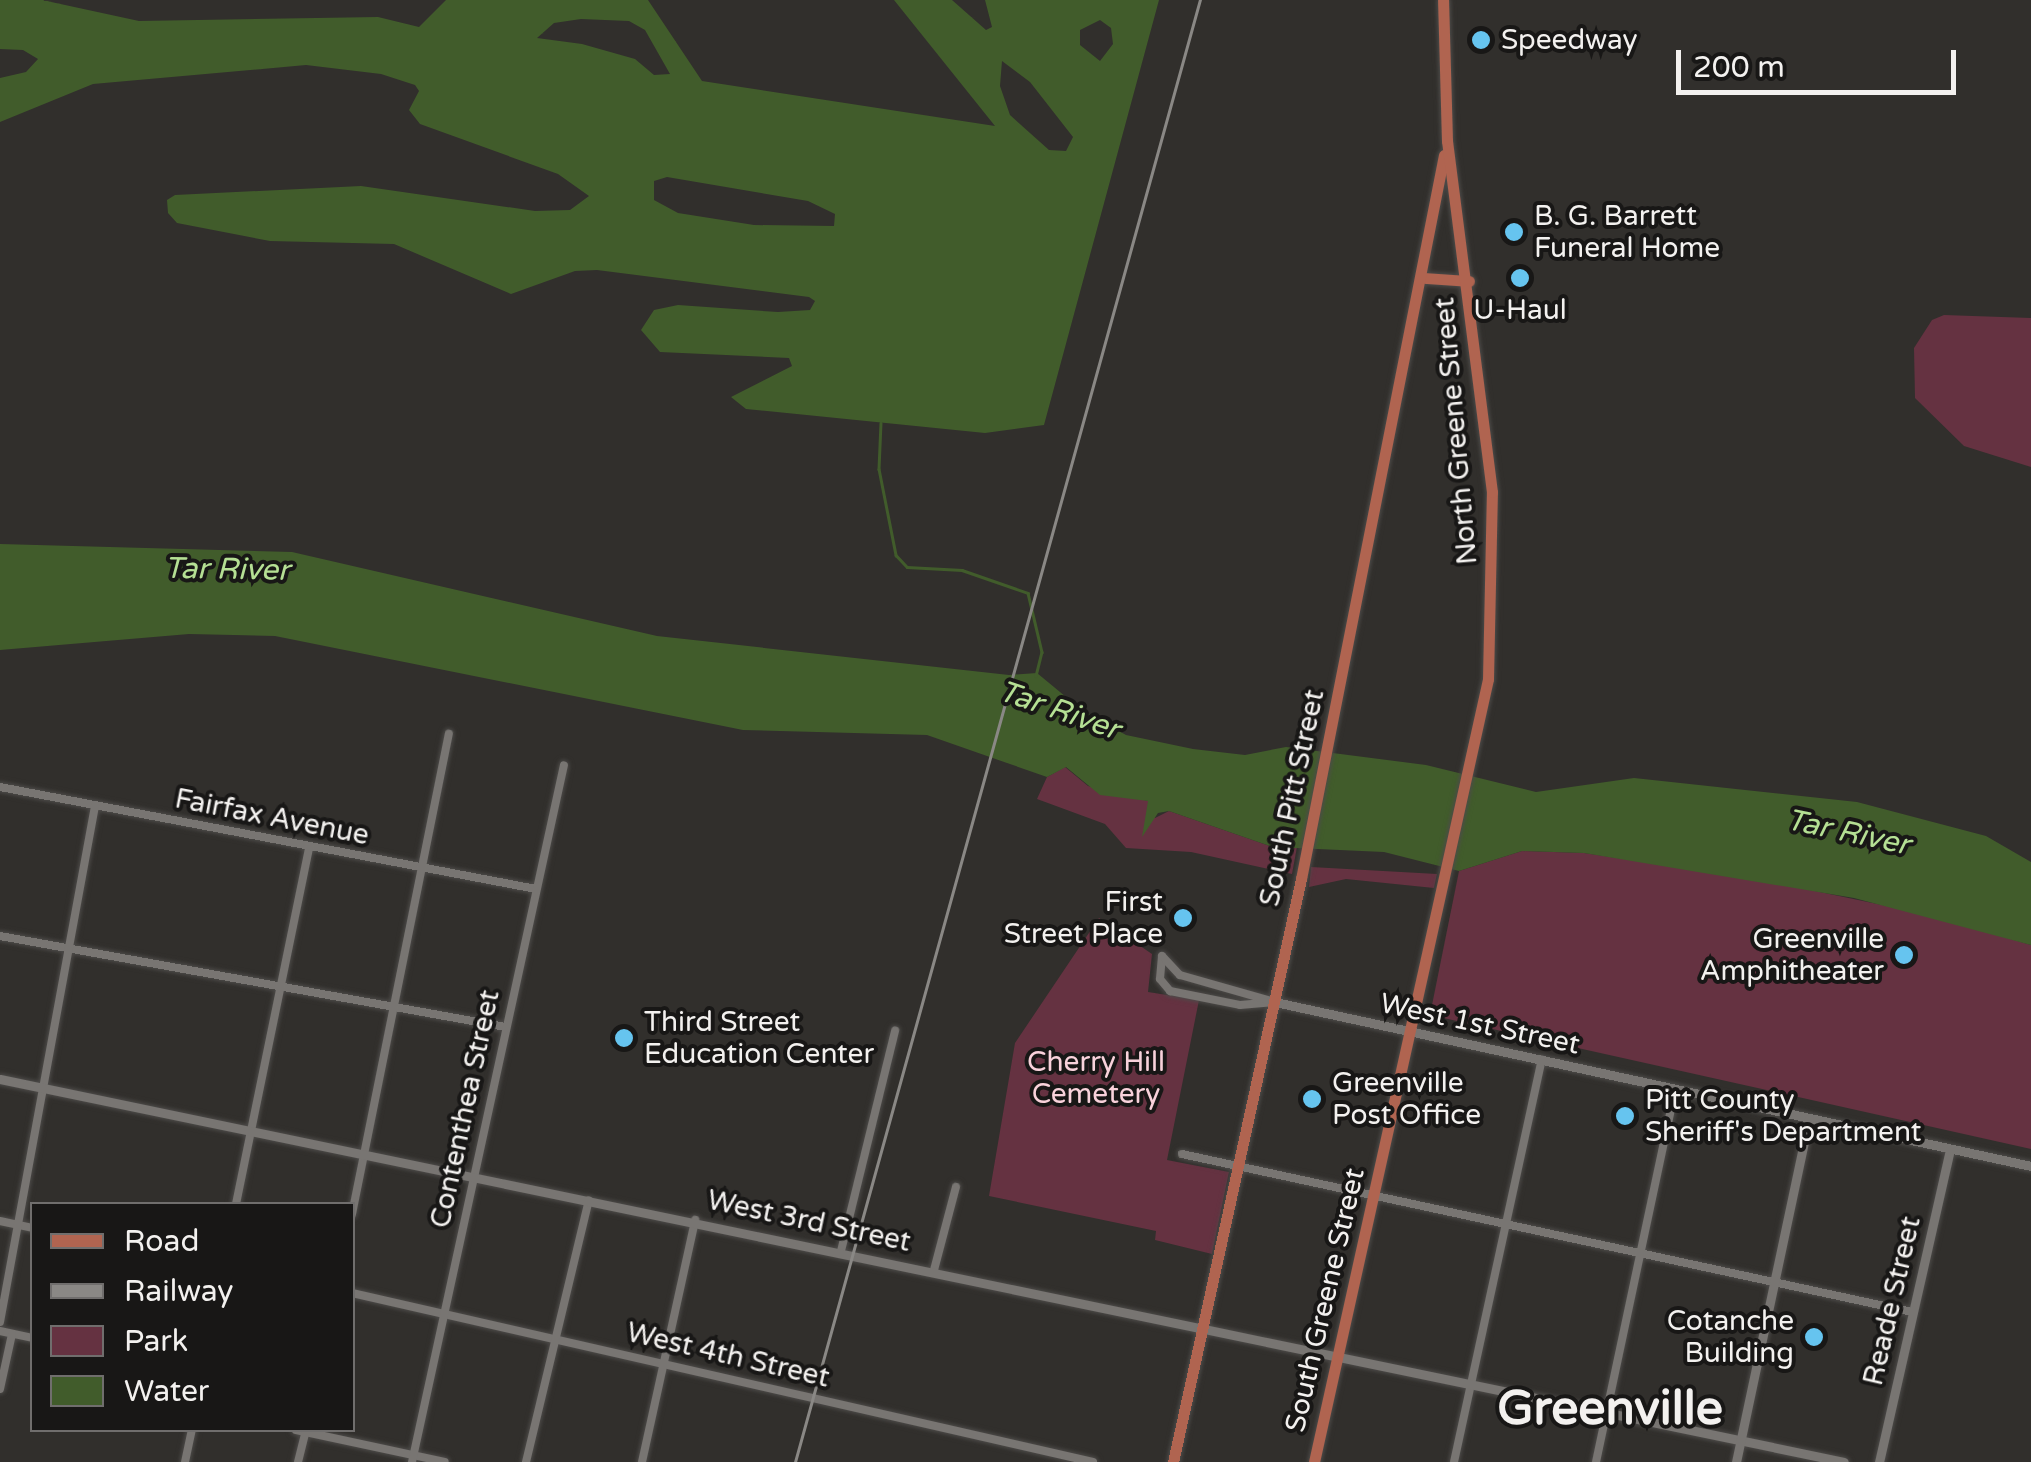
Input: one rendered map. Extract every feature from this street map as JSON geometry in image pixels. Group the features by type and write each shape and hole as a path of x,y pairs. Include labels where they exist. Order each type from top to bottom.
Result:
{"main road":[{"name":"North Greene Street","path":"1412,1032 1448,883 1488,679 1492,492 1469,281 1446,142 1443,0"},
{"name":"South Pitt Street","path":"1172,1462 1302,874 1425,278 1446,142"},
{"path":"1425,278 1469,281"},
{"name":"South Greene Street","path":"1314,1462 1412,1032"}],"street":[{"path":"355,1202 426,868 449,734"},
{"name":"Contenthea Street","path":"412,1458 564,766"},
{"name":"Fairfax Avenue","path":"0,787 536,890"},
{"path":"0,1322 95,806"},
{"path":"236,1202 309,846"},
{"path":"0,936 506,1027"},
{"path":"1163,984 1162,956 1178,973 1275,1002"},
{"path":"1163,984 1178,973"},
{"path":"1163,984 1218,1001 1275,1002"},
{"path":"1218,1001 1221,984"},
{"name":"West 1st Street","path":"1275,1002 2031,1166"},
{"path":"841,1252 895,1031"},
{"path":"1454,1462 1542,1060"},
{"name":"West 3rd Street","path":"0,1079 253,1126 474,1176 1844,1462"},
{"path":"1596,1462 1675,1090"},
{"path":"1736,1462 1809,1118"},
{"name":"Reade Street","path":"1879,1462 1950,1149"},
{"path":"1182,1154 1912,1312"},
{"path":"934,1270 956,1187"},
{"path":"526,1462 588,1200"},
{"path":"642,1462 695,1220"},
{"path":"0,1221 30,1227"},
{"name":"West 4th Street","path":"355,1294 665,1361 1093,1462"},
{"path":"0,1331 30,1338"},
{"path":"0,1389 12,1334"},
{"path":"185,1462 192,1432"},
{"path":"298,1462 302,1432"},
{"path":"310,1432 412,1458 444,1462"}],"green space":[{"path":"1944,315 2031,318 2031,467 1964,446 1915,398 1914,348 1932,320"},
{"path":"1065,767 1088,786 1148,801 1155,818 1169,811 1273,847 1297,847 1292,874 1191,852 1126,848 1105,824 1037,799 1047,777"},
{"path":"1522,851 1584,853 1758,879 1930,915 2031,945 2031,1149 1430,1015 1459,871"},
{"path":"1311,867 1437,874 1434,888 1346,879 1309,887"},
{"name":"Cherry Hill Cemetery","path":"1099,918 1152,954 1148,992 1199,1000 1167,1160 1229,1172 1212,1254 1155,1240 1156,1231 989,1196 1015,1043"}],"water":[{"path":"0,0 42,0 139,21 378,17 419,27 446,0 648,0 702,81 995,126 894,0 952,0 986,30 992,27 985,0 1159,0 1044,425 985,433 746,409 731,397 792,366 789,358 660,352 641,330 654,310 678,305 778,312 810,310 815,301 809,297 597,270 575,271 511,294 394,244 270,241 177,223 168,213 167,200 175,195 361,186 535,211 570,210 589,196 558,174 420,124 409,110 419,91 415,85 381,74 306,65 93,84 0,122 0,78 26,72 38,59 23,50 0,49","holes":["581,19 629,21 645,30 670,74 654,75 635,59 582,44 537,38 554,23","1100,20 1111,28 1113,44 1100,61 1080,45 1080,30","1002,61 1030,82 1073,137 1066,151 1049,150 1010,115 1000,86","667,177 808,201 835,214 834,226 754,225 678,213 654,200 654,181"]},
{"name":"Tar River","path":"0,544 292,552 657,636 1009,675 1037,673 1083,711 1126,735 1193,749 1245,755 1286,747 1426,765 1536,792 1634,778 1857,802 1986,836 2031,862 2031,945 1854,898 1584,853 1522,851 1459,871 1384,852 1273,847 1169,811 1158,813 1142,837 1148,801 1100,795 1066,767 1047,777 927,735 743,730 275,636 189,634 0,650"}],"waterway":[{"name":"Tar River","path":"881,423 879,469 896,555 907,567 962,570 1028,593 1042,652 1036,676"}],"railway":[{"path":"795,1462 1200,0"}],"place":[{"name":"Speedway","path":"1481,40"},
{"name":"B. G. Barrett Funeral Home","path":"1514,232"},
{"name":"U-Haul","path":"1520,278"},
{"name":"First Street Place","path":"1183,918"},
{"name":"Greenville Amphitheater","path":"1904,955"},
{"name":"Third Street Education Center","path":"624,1038"},
{"name":"Greenville Post Office","path":"1312,1099"},
{"name":"Pitt County Sheriff's Department","path":"1625,1116"},
{"name":"Cotanche Building","path":"1814,1337"}],"district":[{"name":"Greenville","path":"1610,1410"}]}
